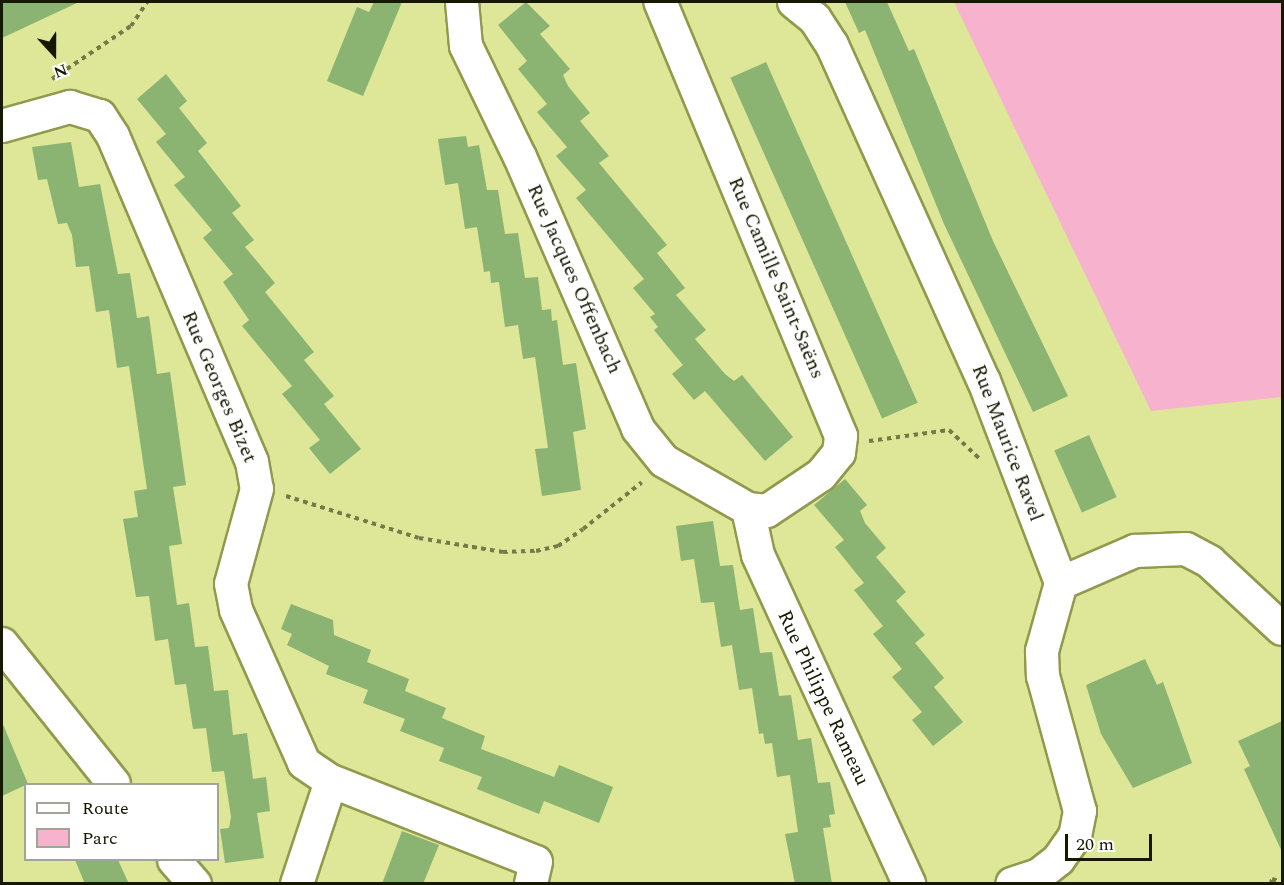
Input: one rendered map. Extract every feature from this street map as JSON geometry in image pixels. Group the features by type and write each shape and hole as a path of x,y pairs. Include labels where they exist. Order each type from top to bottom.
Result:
{"street":[{"name":"Rue Jacques Offenbach","path":"462,2 465,46 520,157 638,429 664,461 748,509"},
{"name":"Rue Camille Saint-Saëns","path":"660,2 833,409 839,446"},
{"name":"Rue Maurice Ravel","path":"794,2 815,19 832,45 984,381 1061,583"},
{"name":"Rue Georges Bizet","path":"5,116 49,110 87,109 100,116 113,136 252,462 258,489 231,584 236,610 304,763 331,781 536,862 531,884"},
{"path":"748,509 767,511 799,493 822,475 839,446"},
{"name":"Rue Philippe Rameau","path":"748,509 758,555 909,884"},
{"path":"1012,884 1040,875 1058,860 1075,836 1080,811 1043,676 1042,651 1061,583 1135,551 1186,549 1218,569 1282,629"},
{"path":"2,644 113,783"},
{"path":"297,884 331,781"},
{"path":"175,861 195,884"}],"path":[{"path":"45,82 131,26 147,2"},
{"path":"839,446 949,430 999,478 1018,470"},
{"path":"258,489 419,538 503,552 536,551 558,546 583,529 664,461"},
{"path":"1271,884 1272,879 1282,882"}],"green space":[{"path":"954,2 1282,2 1282,397 1151,411"}],"building":[{"path":"2,2 79,2 2,38"},
{"path":"374,2 402,2 363,96 327,81 357,7 369,12"},
{"path":"526,2 550,26 540,34 570,69 563,75 568,86 590,113 580,121 609,156 599,163 667,245 657,253 685,288 676,295 706,330 695,339 725,374 734,381 742,375 793,437 765,461 705,391 694,400 672,374 683,365 654,330 658,327 650,317 655,314 633,288 644,279 576,198 586,190 556,156 567,147 537,112 547,104 518,69 527,61 498,25"},
{"path":"845,2 887,2 909,51 914,49 993,241 1068,396 1033,412 944,224 865,30 859,33"},
{"path":"766,62 918,403 882,419 730,78"},
{"path":"166,74 187,101 179,108 207,143 198,151 241,206 232,213 254,240 245,247 275,283 265,292 314,352 304,360 334,396 324,404 361,449 330,474 309,448 320,440 282,394 292,386 242,326 249,320 223,282 233,274 203,238 212,230 174,185 185,177 156,142 166,134 137,99"},
{"path":"466,136 468,147 479,145 487,190 498,190 505,234 518,233 525,278 538,277 542,310 551,309 552,321 557,320 563,365 576,363 586,429 573,432 581,490 542,496 535,449 548,448 535,357 523,359 518,325 505,327 499,282 491,283 490,271 484,272 477,227 465,229 458,183 445,185 438,139"},
{"path":"71,142 79,187 100,184 118,274 130,273 137,318 149,316 157,374 170,372 186,485 173,487 182,544 169,546 177,605 189,603 195,647 208,646 214,691 228,690 233,735 247,733 253,779 266,777 270,811 257,813 264,858 225,863 220,829 229,828 231,817 224,771 212,772 206,728 193,729 186,684 175,685 168,639 155,641 149,596 136,597 123,519 138,517 134,491 147,489 129,366 117,368 109,310 96,312 89,266 76,267 72,235 67,223 58,224 47,179 38,180 32,147"},
{"path":"1089,435 1117,497 1082,513 1054,450"},
{"path":"845,479 867,505 860,511 865,523 886,548 876,557 906,592 896,601 925,635 915,643 944,678 934,687 963,722 933,746 912,720 922,712 892,677 902,669 873,634 883,626 854,590 864,583 835,547 844,540 814,505"},
{"path":"713,521 720,566 733,565 740,610 753,608 760,653 772,652 779,696 791,695 798,740 811,738 818,783 830,782 835,814 829,815 831,827 823,828 832,884 795,884 785,834 798,832 790,775 777,777 772,743 765,744 763,733 759,734 752,688 739,690 732,645 721,647 714,602 701,603 694,559 681,561 676,526"},
{"path":"291,604 333,620 334,635 371,650 367,662 409,679 405,691 446,708 442,718 485,736 481,749 554,777 559,765 613,787 599,823 544,801 539,814 477,789 482,777 439,761 444,748 400,731 405,719 363,703 368,690 326,674 329,666 287,645 292,634 281,629"},
{"path":"1145,659 1157,685 1163,682 1192,763 1133,788 1101,734 1086,685"},
{"path":"1282,721 1282,852 1244,769 1250,766 1238,741"},
{"path":"2,722 28,783 2,796"},
{"path":"402,831 439,845 423,884 382,884"},
{"path":"75,861 118,861 129,884 85,884"}]}
